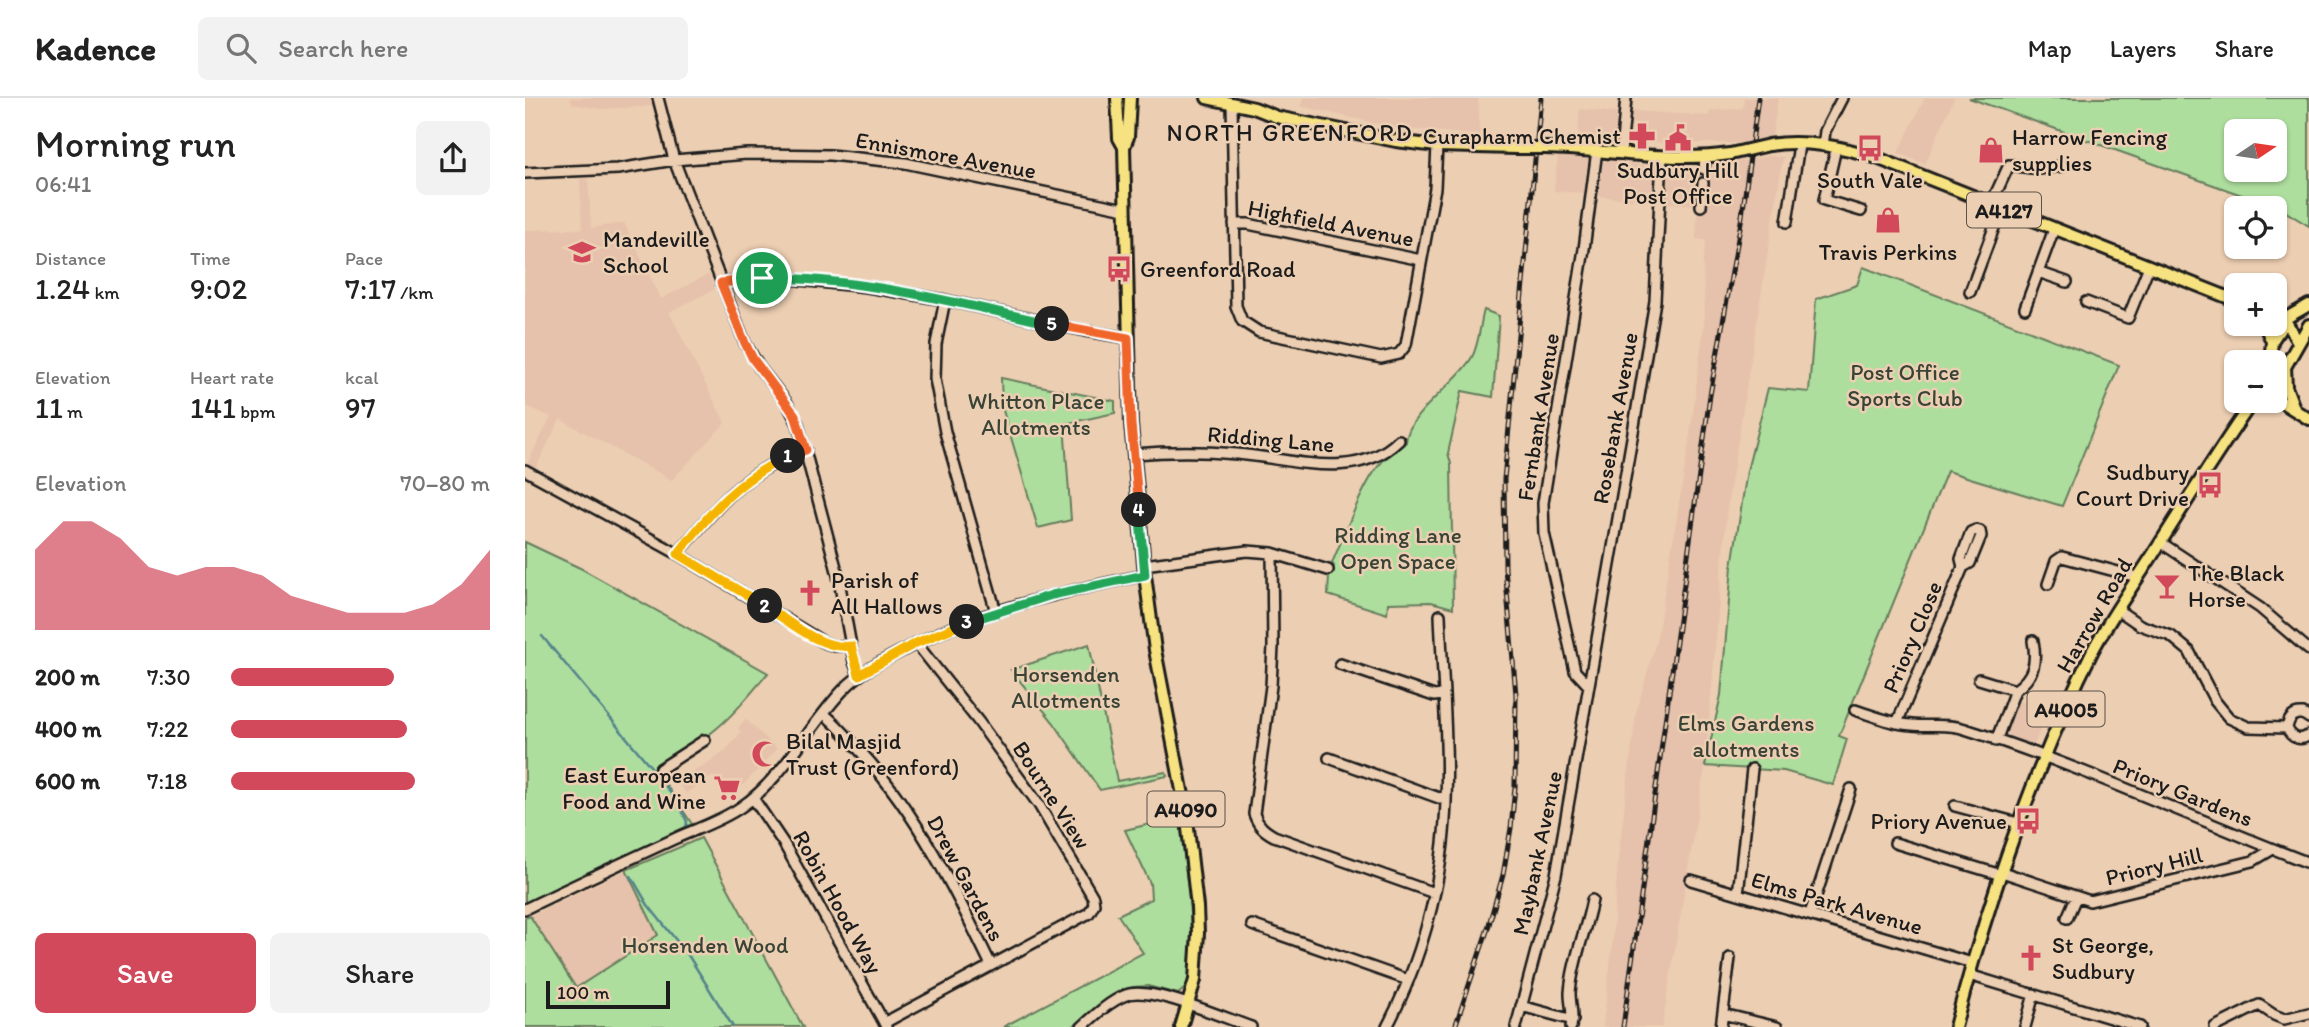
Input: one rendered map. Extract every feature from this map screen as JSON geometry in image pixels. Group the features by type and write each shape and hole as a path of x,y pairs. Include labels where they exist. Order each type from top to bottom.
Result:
{"main road":[{"name":"A4090","path":"1117,98 1119,138 1124,147"},
{"name":"A4090","path":"1130,98 1128,137 1124,147 1128,338 1134,454 1144,570 1155,650 1186,811 1198,933 1198,955 1181,1027"},
{"name":"A4127","path":"1207,98 1291,120 1396,141 1437,146 1597,150 1662,156 1705,164 1730,154 1769,145 1836,148 1877,158 2224,296"},
{"path":"2287,315 2309,305"},
{"path":"2287,363 2309,325"},
{"path":"2287,330 2296,345"},
{"path":"2287,351 2296,345"},
{"path":"2287,390 2294,408"},
{"path":"2287,404 2309,419"},
{"name":"Harrow Road","path":"1955,1027 1972,963 2018,823 2044,756 2094,648 2137,577 2245,413"}],"street":[{"path":"658,98 674,160 745,343 753,359 795,415 836,564 859,675"},
{"path":"1621,152 1626,98"},
{"path":"1823,146 1825,131 1842,98"},
{"path":"1232,103 1236,306 1243,321 1259,332 1381,358 1399,354 1406,345 1435,188 1437,146"},
{"path":"1787,222 1799,145"},
{"path":"1836,148 1824,200 1861,211"},
{"name":"Fernbank Avenue","path":"1588,685 1576,671 1543,518 1549,462 1584,249 1597,150"},
{"name":"Ennismore Avenue","path":"525,173 618,169 674,160 747,154 830,155 931,168 1125,209"},
{"name":"Rosebank Avenue","path":"1588,685 1655,301 1662,156"},
{"path":"1970,292 2010,165 2039,169 2062,166"},
{"path":"1701,206 1703,183"},
{"name":"Highfield Avenue","path":"1234,224 1248,224 1421,260"},
{"path":"2025,308 2054,229"},
{"path":"2086,302 2128,318 2149,266"},
{"path":"2038,272 2067,282"},
{"path":"721,283 762,278 799,278 867,287 945,300 1128,338"},
{"path":"945,300 936,344 935,379 945,432 996,612"},
{"name":"Ridding Lane","path":"1134,454 1215,452 1312,463 1355,464 1380,455 1399,440"},
{"path":"678,554 729,493 764,468 806,450"},
{"path":"525,470 678,554 823,642 834,646 851,646"},
{"path":"2160,542 2260,608 2309,650"},
{"path":"525,909 728,814 753,798 783,768 859,675 916,643 996,612 1063,592 1219,553 1272,553 1328,570"},
{"path":"1272,553 1272,673 1254,814 1257,823 1263,830 1275,836 1434,893"},
{"path":"2048,584 2056,561 2062,557 2137,577"},
{"name":"Priory Close","path":"1897,723 1963,567"},
{"path":"2117,610 2140,625 2171,636 2189,651 2215,701 2229,718 2248,727 2287,728"},
{"path":"1387,1027 1408,981 1426,926 1440,864 1444,797 1440,614"},
{"path":"1996,741 2015,690 2030,673 2036,659 2033,641"},
{"name":"Bourne View","path":"916,643 978,721 1039,805 1093,897 1093,907 1089,913 991,965"},
{"path":"1340,664 1434,696 1443,695"},
{"path":"1979,679 2015,690"},
{"name":"Maybank Avenue","path":"1515,1027 1556,875 1588,685"},
{"path":"1855,710 1897,723 1946,724 2044,756"},
{"path":"2309,718 2303,713 2293,715 2288,720 2287,728 2294,738 2309,735"},
{"name":"Drew Gardens","path":"824,715 879,772 917,825 991,965"},
{"path":"660,769 705,740"},
{"name":"Priory Gardens","path":"2044,756 2309,863"},
{"path":"1329,758 1439,798 1444,797"},
{"path":"1738,894 1752,769"},
{"path":"1810,914 1851,789"},
{"name":"Robin Hood Way","path":"753,798 784,844 885,1025"},
{"path":"1955,806 2018,823"},
{"name":"Priory Hill","path":"1895,843 2090,901 2253,861 2273,849"},
{"name":"Elms Park Avenue","path":"1691,880 1972,963"},
{"path":"2067,918 2076,897"},
{"path":"1521,1006 1572,1023 1570,994 1575,963 1592,900"},
{"path":"1252,925 1408,981"},
{"path":"1721,1027 1730,958"},
{"path":"885,1025 991,965"},
{"path":"1969,975 2140,1027"},
{"path":"1082,1027 1130,993 1147,993 1188,1004 1251,1027"},
{"path":"2025,1027 2034,994"},
{"path":"2215,1027 2254,1006 2263,1007 2274,1016 2284,1018 2309,1013"},
{"path":"1723,1014 1777,1027"}],"shaded area":[{"path":"570,98 650,98 652,106 601,109 572,104"},
{"path":"1303,98 1478,98 1480,135 1396,128 1301,106"},
{"path":"1744,98 1778,98 1772,136 1741,143 1630,140 1633,111 1709,116 1710,111 1743,108"},
{"path":"1925,98 1954,98 1925,164 1898,153"},
{"path":"1580,109 1616,113 1615,138 1578,135"},
{"path":"1558,156 1588,159 1584,193 1554,191"},
{"path":"1768,156 1783,157 1727,508 1705,766 1662,1027 1603,1027 1618,860 1636,713 1657,638 1690,437 1705,316 1703,261 1706,240 1696,239 1698,205 1667,203 1669,167 1700,169"},
{"path":"1605,161 1655,166 1652,201 1599,196"},
{"path":"580,179 588,179 591,228 624,223 661,299 709,274 715,289 669,312 725,423 672,480 560,419 535,469 527,464 551,417 525,405 525,230 582,229"},
{"path":"2017,700 2048,709 2032,750 2002,740"},
{"path":"746,720 777,749 744,784 726,796 713,776 686,793 676,781 724,752 740,734 738,728"},
{"path":"626,870 658,935 575,988 530,916"}],"green space":[{"path":"1969,98 2309,98 2309,226 2287,213 2287,196 2244,196"},
{"name":"Post Office Sports Club","path":"1863,267 2119,365 2062,506 1947,471 1839,736 1847,739 1833,785 1784,771 1705,766 1721,695 1732,566 1747,471 1768,388 1809,392 1816,299 1857,285"},
{"name":"Ridding Lane Open Space","path":"1484,310 1499,316 1493,397 1462,391 1448,453 1451,464 1453,608 1431,602 1388,603 1387,614 1328,595 1329,576 1334,566 1332,563 1367,484 1381,463 1406,442 1415,420 1424,409 1472,357"},
{"name":"Whitton Place Allotments","path":"1001,378 1115,401 1115,413 1064,424 1071,520 1038,528 1002,407"},
{"path":"525,542 580,568 768,673 719,726 669,759 657,771 692,824 525,904"},
{"name":"Horsenden Allotments","path":"1089,644 1117,781 1166,772 1167,776 1100,790 1054,723 1011,670"},
{"path":"1180,817 1191,931 1190,973 1185,988 1178,994 1148,986 1133,987 1123,991 1072,1027 1003,1027 1143,953 1118,915 1151,899 1150,883 1125,830"},
{"name":"Horsenden Wood","path":"701,838 803,1027 525,1027 525,918 530,916 576,988 658,935 626,870"}],"waterway":[{"path":"542,636 656,773 680,806 687,822 686,828 680,831"},
{"path":"631,876 648,905 688,955 733,1027"}],"railway":[{"path":"1455,1027 1503,875 1515,787 1516,695 1505,568 1504,479 1541,98"},
{"path":"1623,1027 1710,395 1742,216 1758,98"}],"place":[{"name":"Curapharm Chemist","path":"1642,136"},
{"name":"Sudbury Hill Post Office","path":"1678,138"},
{"name":"South Vale","path":"1870,148"},
{"name":"Harrow Fencing supplies","path":"1991,150"},
{"name":"Travis Perkins","path":"1888,220"},
{"name":"Mandeville School","path":"582,252"},
{"name":"Greenford Road","path":"1119,269"},
{"name":"Sudbury Court Drive","path":"2210,485"},
{"name":"The Black Horse","path":"2167,586"},
{"name":"Parish of All Hallows","path":"810,593"},
{"name":"Bilal Masjid Trust (Greenford)","path":"765,754"},
{"name":"East European Food and Wine","path":"727,788"},
{"name":"Priory Avenue","path":"2028,821"},
{"name":"St George, Sudbury","path":"2031,958"}],"district":[{"name":"NORTH GREENFORD","path":"1290,132"}],"route":[{"path":"762,278 799,278 889,290 1122,339 1128,338 1131,424 1145,575 1017,605 916,643 859,675 851,646 834,646 823,642 678,554 729,493 764,468 806,450 795,415 753,359 721,283 762,278"}],"park label":[{"name":"Elms Gardens allotments","path":"1746,736"}]}
